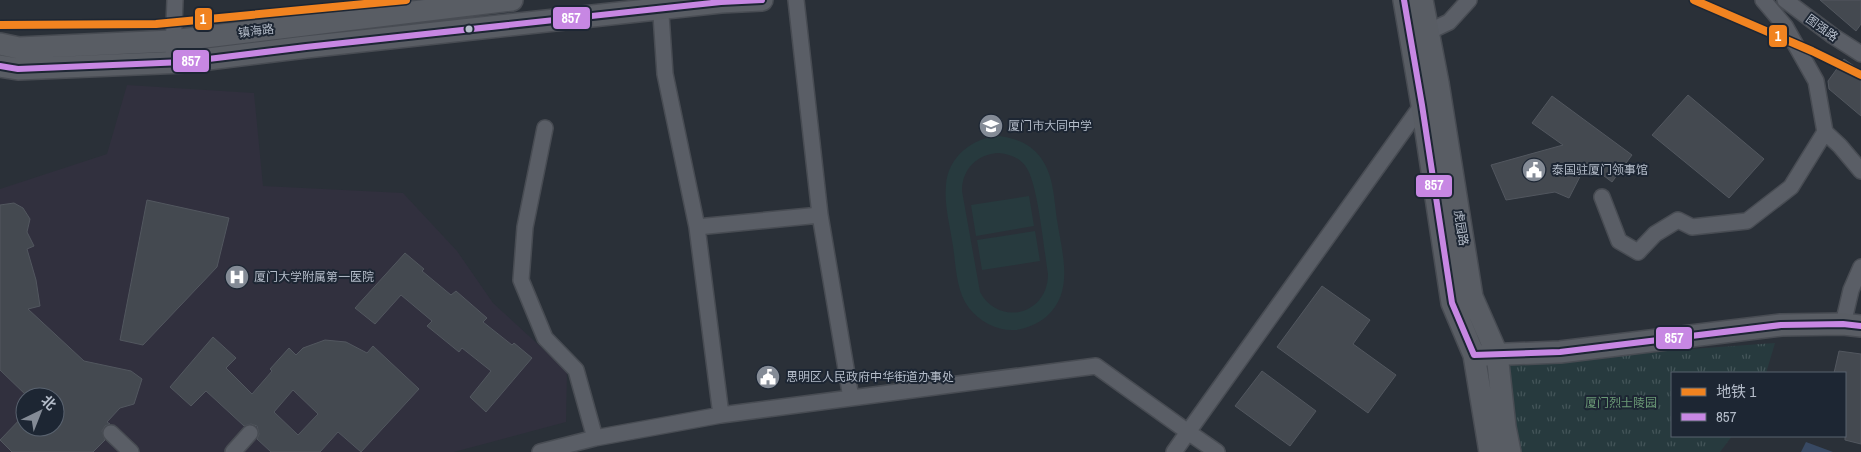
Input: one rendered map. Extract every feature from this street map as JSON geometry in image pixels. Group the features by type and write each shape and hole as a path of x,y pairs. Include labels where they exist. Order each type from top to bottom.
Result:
{"main road":[{"name":"镇海路","path":"0,44 19,48 172,41 389,7 512,0"},
{"name":"镇海路","path":"0,66 18,70 174,63 660,4 762,0"},
{"name":"虎园路","path":"1404,0 1452,303 1474,355 1488,451"},
{"name":"虎园路","path":"1422,0 1438,83 1472,297 1497,354 1505,427 1510,452"},
{"path":"1474,355 1560,352 1781,325 1852,325"}],"street":[{"path":"174,63 172,41 175,0"},
{"path":"796,0 820,215 851,398"},
{"path":"1428,32 1449,22 1469,0"},
{"path":"1763,0 1785,26 1816,81 1825,132 1840,146 1861,171"},
{"name":"图强路","path":"1785,0 1861,54"},
{"path":"660,4 665,74 697,227 720,415"},
{"path":"1174,452 1438,83"},
{"path":"545,128 525,227 521,280 544,338 576,370 595,438"},
{"path":"1602,197 1620,241 1638,252 1655,234 1678,220 1692,227 1748,221 1791,187 1825,132"},
{"path":"697,227 820,215"},
{"path":"1852,325 1851,290 1861,267"},
{"path":"540,452 595,438 720,415 1096,366 1217,452"},
{"path":"1488,451 1505,427"},
{"path":"111,433 131,452"},
{"path":"233,452 250,433"}],"shaded area":[{"name":"厦门大学附属第一医院","path":"127,85 254,93 263,186 403,193 457,251 493,303 567,371 566,422 454,452 0,452 0,189 107,154"}],"green space":[{"path":"999,136 1011,138 1033,149 1041,158 1051,180 1063,259 1064,284 1061,296 1055,307 1039,322 1015,330 989,325 969,308 959,286 948,216 946,185 951,166 963,151 971,145","holes":["999,153 1011,155 1021,161 1030,175 1040,218 1048,274 1046,288 1040,299 1031,307 1021,312 999,310 988,303 980,292 962,191 965,176 972,164 984,156"]},
{"path":"1029,196 1034,226 976,236 971,205"},
{"path":"1035,231 1040,261 982,270 977,240"},
{"name":"厦门烈士陵园","path":"1775,343 1766,372 1671,372 1671,437 1731,437 1720,452 1520,452 1496,363"}],"water":[{"path":"1806,442 1833,452 1801,452"}],"building":[{"path":"1820,0 1861,0 1861,24 1856,31"},
{"path":"1844,59 1861,71 1861,116 1829,89 1828,81"},
{"path":"1688,95 1764,159 1729,198 1652,135"},
{"path":"1552,96 1632,155 1612,182 1587,163 1569,198 1555,192 1506,200 1491,165 1563,145 1532,123"},
{"path":"147,200 229,218 217,267 143,345 120,340"},
{"path":"14,203 23,208 30,219 27,232 34,246 27,249 36,280 40,306 28,309 84,361 131,371 142,379 134,404 120,408 107,422 110,424 105,426 102,431 105,440 93,452 12,452 0,440 15,424 15,437 65,437 65,387 18,387 0,370 0,205"},
{"path":"405,253 424,269 422,271 451,295 456,291 487,318 483,322 532,358 486,412 470,397 491,371 462,348 459,352 427,326 432,321 401,295 375,324 355,308"},
{"path":"1322,286 1370,320 1353,344 1396,375 1368,413 1277,347"},
{"path":"213,337 236,358 226,368 252,394 272,371 270,369 289,348 296,355 303,348 325,340 346,342 367,353 373,346 419,389 361,452 338,432 320,452 271,452 257,439 259,434 257,426 251,424 244,426 206,391 191,406 170,387","holes":["293,390 318,414 298,435 274,412"]},
{"path":"1839,351 1861,354 1861,444 1845,440 1846,372 1834,372"},
{"path":"1262,371 1316,411 1290,446 1235,406"}],"metro line":[{"name":"1","path":"0,25 156,24 406,0"},
{"name":"1","path":"1694,0 1812,51 1861,75"}],"transit line":[{"name":"857","path":"0,66 18,69 184,62 721,2 762,0"},
{"name":"857","path":"1404,0 1452,303 1474,355 1560,352 1781,325 1843,324 1861,326"}],"place":[{"name":"厦门市大同中学","path":"991,126"},
{"name":"泰国驻厦门领事馆","path":"1534,170"},
{"name":"厦门大学附属第一医院","path":"237,277"},
{"name":"思明区人民政府中华街道办事处","path":"768,377"}]}
